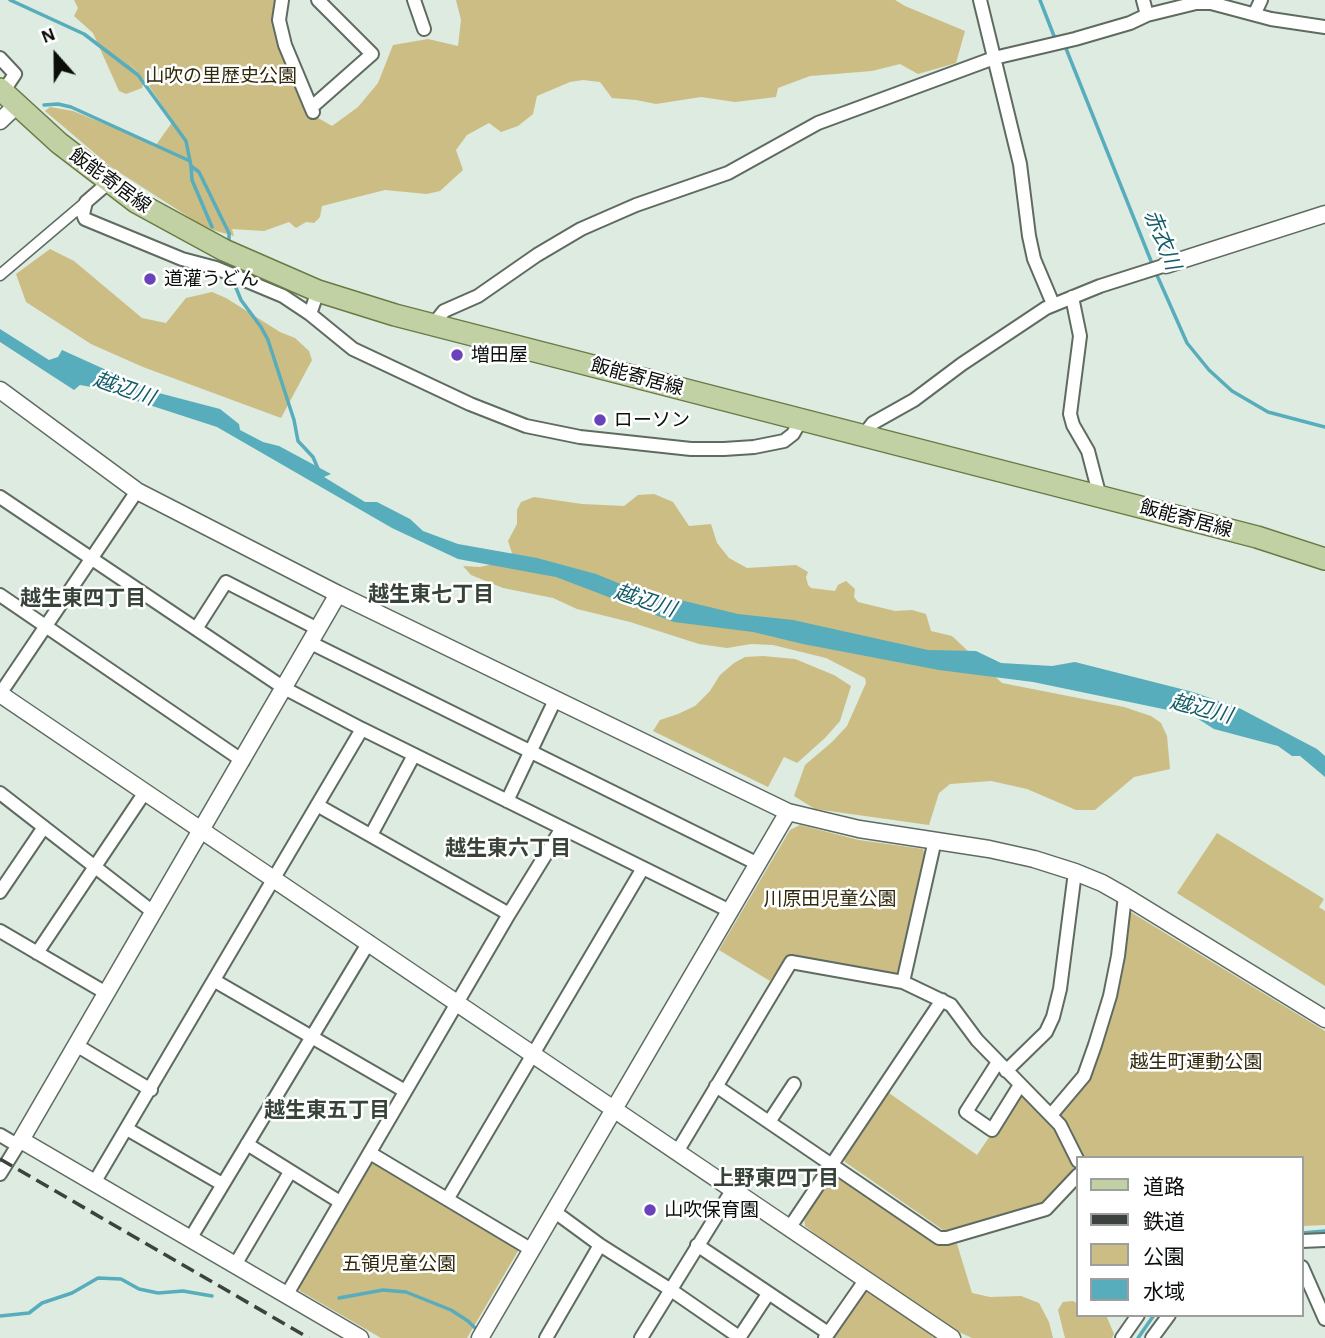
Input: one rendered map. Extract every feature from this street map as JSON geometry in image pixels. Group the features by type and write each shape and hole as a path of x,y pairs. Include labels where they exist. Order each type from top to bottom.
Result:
{"main road":[{"name":"飯能寄居線","path":"6,95 108,183 188,232 267,271 318,291 433,325 1257,537 1325,559"}],"street":[{"path":"282,0 279,20 285,45 313,110 372,54 318,0"},
{"path":"414,0 424,29"},
{"path":"980,0 1020,164 1031,248 1054,304"},
{"path":"1143,0 1147,15"},
{"path":"1255,13 1261,0"},
{"path":"433,325 444,311 478,296 537,255 581,229 636,205 728,173 818,123 994,58 1075,39 1130,23 1147,15 1196,3 1211,3 1271,19 1325,27"},
{"path":"0,58 15,74 6,95 0,121"},
{"path":"0,275 108,183"},
{"path":"86,202 83,214 85,219 282,296 310,314 353,349 470,404 526,426 579,436 691,449 754,447 784,441 793,435 801,420"},
{"path":"863,436 873,423 914,400 999,338 1054,304 1325,214"},
{"path":"310,314 318,291"},
{"path":"1072,297 1080,336 1070,414 1073,425 1088,451 1100,497"},
{"path":"0,390 137,491 338,594 788,812 859,829 1034,859 1075,872 1125,896 1325,1019"},
{"path":"137,491 0,694 952,1338"},
{"path":"0,497 284,688 730,911"},
{"path":"196,629 226,582 315,636 530,752 758,864"},
{"path":"0,1174 338,594"},
{"path":"0,595 243,761"},
{"path":"506,801 555,700"},
{"path":"94,1183 362,729"},
{"path":"371,835 414,755"},
{"path":"37,953 145,792"},
{"path":"0,793 153,912"},
{"path":"317,805 509,914"},
{"path":"480,1338 788,812"},
{"path":"0,892 44,827"},
{"path":"287,1294 562,828"},
{"path":"903,982 935,840"},
{"path":"448,1198 643,868"},
{"path":"1020,1085 992,1130 966,1112 1002,1067 1046,1032 1053,1017 1060,989 1075,872"},
{"path":"1051,1115 1084,1076 1095,1045 1110,996 1125,896"},
{"path":"0,930 106,993"},
{"path":"190,1239 369,942"},
{"path":"677,1152 791,962 903,982 951,1005 977,1040 1060,1125 1076,1157"},
{"path":"215,981 405,1091"},
{"path":"790,1227 942,1000"},
{"path":"76,1045 151,1090"},
{"path":"769,1122 794,1084"},
{"path":"716,1086 939,1238 1046,1209 1076,1177"},
{"path":"127,1129 222,1184"},
{"path":"0,1135 94,1183 360,1338"},
{"path":"247,1144 341,1202"},
{"path":"370,1153 532,1250"},
{"path":"235,1265 290,1172"},
{"path":"640,1338 733,1189"},
{"path":"555,1212 739,1338 768,1294"},
{"path":"1304,1241 1325,1240"},
{"path":"546,1338 600,1245"},
{"path":"697,1245 827,1336 866,1279"},
{"path":"1304,1271 1325,1316"},
{"path":"1122,1338 1137,1317"},
{"path":"1152,1338 1168,1317"}],"green space":[{"name":"山吹の里歴史公園","path":"74,0 277,0 274,27 283,57 306,111 332,126 358,107 378,83 393,45 428,39 458,46 461,20 456,0 895,0 965,31 956,63 918,74 900,64 872,71 810,76 778,88 776,97 735,102 701,97 656,104 612,98 600,82 570,82 537,96 533,114 518,126 501,132 489,123 467,135 456,150 463,170 440,191 427,194 385,190 322,206 320,217 314,223 306,222 296,228 289,222 264,231 232,229 234,236 195,221 111,167 45,111 50,107 73,111 156,145 173,121 149,86 124,56 144,81 142,88 126,94 119,91 93,33 74,16 78,8"},
{"path":"50,249 74,261 142,318 166,323 186,298 212,292 295,338 309,351 312,360 281,418 143,367 91,344 26,302 16,274"},
{"path":"654,494 673,502 689,526 711,524 717,543 729,558 747,568 796,565 808,572 806,577 811,588 835,591 838,585 846,581 855,589 854,597 858,602 895,611 912,610 926,614 931,631 952,636 1002,683 1124,707 1151,716 1161,723 1167,736 1170,769 1134,777 1095,810 1076,810 1027,789 991,781 950,784 939,793 929,825 815,809 794,796 805,765 847,726 866,683 865,678 826,658 773,645 751,644 727,648 699,644 630,622 577,609 553,598 503,588 471,575 463,566 480,567 498,563 512,553 508,541 517,524 517,510 521,502 534,497 582,504 624,506 638,495"},
{"path":"745,657 795,659 834,675 851,686 840,721 797,763 784,757 768,787 653,731 660,720 695,706 710,691 720,675 734,663"},
{"name":"川原田児童公園","path":"800,825 859,840 923,849 925,855 900,971 895,975 788,956 770,981 719,950 790,830"},
{"path":"1217,833 1324,899 1319,907 1325,911 1325,986 1177,893"},
{"name":"越生町運動公園","path":"1129,911 1325,1031 1325,1225 1304,1226 1304,1156 1082,1156 1070,1127 1060,1119 1061,1114 1079,1094 1086,1080 1115,997 1123,965"},
{"path":"889,1093 977,1155 1018,1095 1025,1097 1058,1131 1075,1171 1046,1203 949,1232 943,1230 845,1162 844,1157"},
{"name":"五領児童公園","path":"370,1164 516,1247 518,1251 467,1338 381,1338 300,1291 298,1286"},
{"path":"837,1180 847,1180 940,1245 957,1244 972,1293 990,1297 1021,1296 1039,1303 1049,1322 1053,1338 972,1338 929,1314 824,1241 805,1226 804,1217 823,1190"},
{"path":"871,1291 935,1338 831,1338 862,1292"},
{"path":"1063,1302 1076,1303 1076,1317 1107,1317 1114,1334 1112,1338 1065,1338 1058,1310"}],"water":[{"name":"越辺川","path":"0,329 49,360 58,357 62,350 155,392 220,409 239,424 240,430 263,442 279,446 331,474 324,477 365,502 377,502 410,519 423,531 458,544 537,558 596,574 648,595 738,614 793,620 928,650 976,651 1001,663 1052,666 1075,662 1193,692 1241,709 1317,749 1325,756 1325,777 1300,756 1292,756 1278,746 1214,729 1192,715 1033,682 939,670 753,632 674,622 556,577 458,559 392,528 217,427 97,388 80,385 74,390 0,342"}],"waterway":[{"path":"10,0 84,34 138,75 186,141 191,166 199,172 229,233 229,246"},
{"name":"赤衣川","path":"1040,0 1054,36 1060,39"},
{"name":"赤衣川","path":"1065,46 1153,266"},
{"path":"44,105 71,107 190,161"},
{"path":"191,166 192,180 212,227"},
{"name":"赤衣川","path":"1156,273 1187,343 1209,370 1232,391 1268,412 1325,427"},
{"path":"232,278 241,300 268,340 294,420 298,441 313,457 319,471"},
{"path":"1304,1233 1325,1231"},
{"path":"0,1316 29,1313 42,1303 72,1293 98,1278 121,1279 139,1289 158,1293 183,1291 212,1296"},
{"path":"339,1298 383,1290 406,1292 451,1310 479,1332"},
{"path":"1138,1338 1153,1317"}],"railway":[{"path":"0,1159 309,1338"}],"place":[{"name":"道灌うどん","path":"150,279"},
{"name":"増田屋","path":"457,355"},
{"name":"ローソン","path":"600,420"},
{"name":"山吹保育園","path":"650,1210"}],"district":[{"name":"越生東七丁目","path":"431,595"},
{"name":"越生東四丁目","path":"83,599"},
{"name":"越生東六丁目","path":"508,849"},
{"name":"越生東五丁目","path":"327,1111"},
{"name":"上野東四丁目","path":"776,1179"}]}
